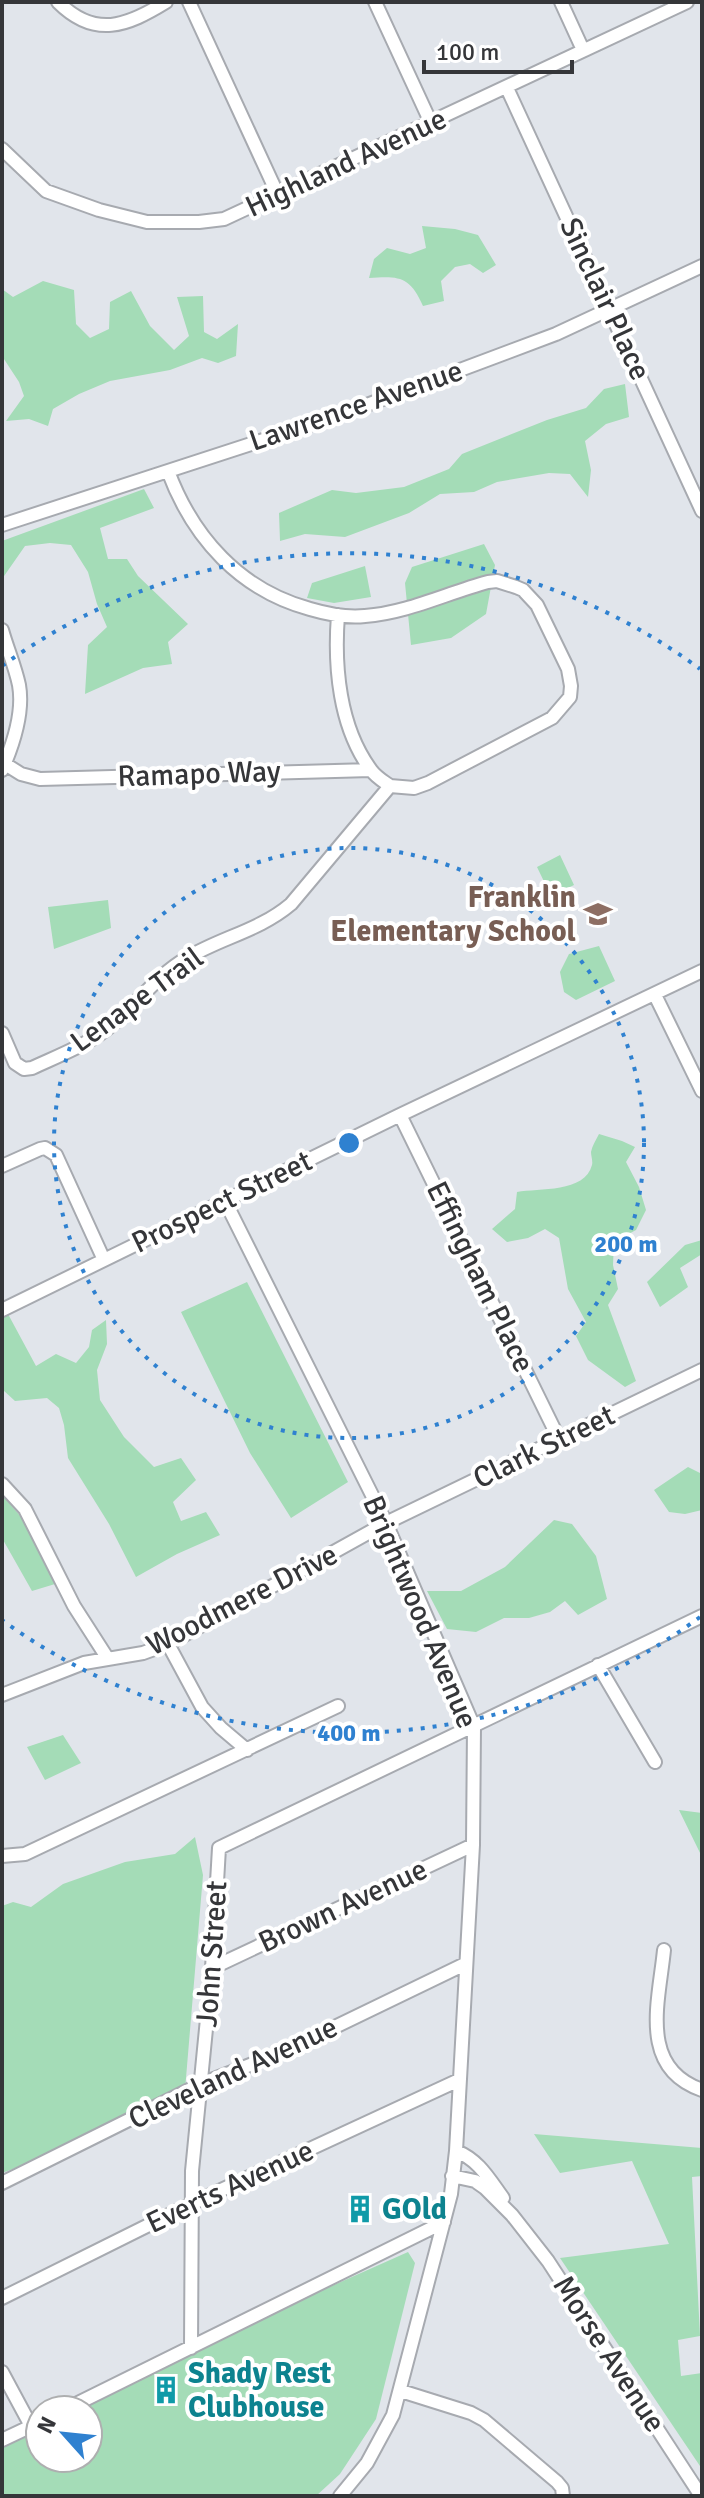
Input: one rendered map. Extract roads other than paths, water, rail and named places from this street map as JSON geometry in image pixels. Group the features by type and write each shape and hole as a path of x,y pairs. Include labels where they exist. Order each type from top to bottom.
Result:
{"street":[{"path":"58,2 69,13 88,22 115,25 140,18 166,2"},
{"path":"189,2 278,195"},
{"path":"375,2 431,123"},
{"path":"561,2 583,50"},
{"name":"Highland Avenue","path":"2,149 46,191 122,217 147,222 224,219 687,2"},
{"name":"Sinclair Place","path":"507,88 702,511"},
{"name":"Lawrence Avenue","path":"2,525 340,415 556,334 702,266"},
{"path":"168,471 191,521 226,563 279,598 310,609 363,617 408,608 488,582 497,581 523,590 543,615 568,669 570,697 552,718 428,783 414,788 390,786 371,770 354,737 340,690 336,640 338,615"},
{"path":"2,630 19,685 20,706 17,727 3,767"},
{"name":"Ramapo Way","path":"3,767 40,779 371,770"},
{"name":"Lenape Trail","path":"2,1033 15,1063 27,1069 95,1038 187,958 273,919 306,887 390,786"},
{"name":"Prospect Street","path":"2,1310 702,971"},
{"path":"655,995 702,1091"},
{"name":"Effingham Place","path":"400,1115 559,1439"},
{"path":"2,1166 40,1149 45,1148 56,1155 104,1260"},
{"name":"Brightwood Avenue","path":"225,1201 386,1523 474,1727 473,1845 456,2151 444,2222 393,2415 380,2441 340,2496"},
{"name":"Clark Street","path":"386,1523 702,1370"},
{"path":"2,1484 25,1509 74,1606 108,1659"},
{"name":"Woodmere Drive","path":"2,1695 70,1668 143,1653 168,1644 386,1523"},
{"path":"474,1727 702,1616"},
{"path":"168,1644 202,1707 247,1750"},
{"path":"598,1665 655,1762"},
{"path":"2,1856 25,1854 338,1706"},
{"name":"John Street","path":"191,2348 191,2204 212,1968 219,1848 474,1727"},
{"name":"Brown Avenue","path":"212,1968 473,1845"},
{"path":"664,1950 657,2041 671,2070 686,2083 702,2090"},
{"name":"Cleveland Avenue","path":"2,2183 201,2084 281,2053 465,1964"},
{"name":"Everts Avenue","path":"2,2298 191,2204 459,2080"},
{"name":"Morse Avenue","path":"456,2151 477,2163 512,2215"},
{"name":"Morse Avenue","path":"452,2176 475,2181 512,2215 548,2261 701,2496"},
{"path":"97,2394 444,2222"},
{"path":"2,2372 24,2406"},
{"path":"401,2391 484,2420 557,2482 563,2496"},
{"path":"2,2440 24,2430"},
{"path":"353,2481 357,2496"}],"place":[{"name":"Franklin Elementary School","path":"598,914"},
{"name":"GOld","path":"360,2209"},
{"name":"Shady Rest Clubhouse","path":"166,2390"}]}
